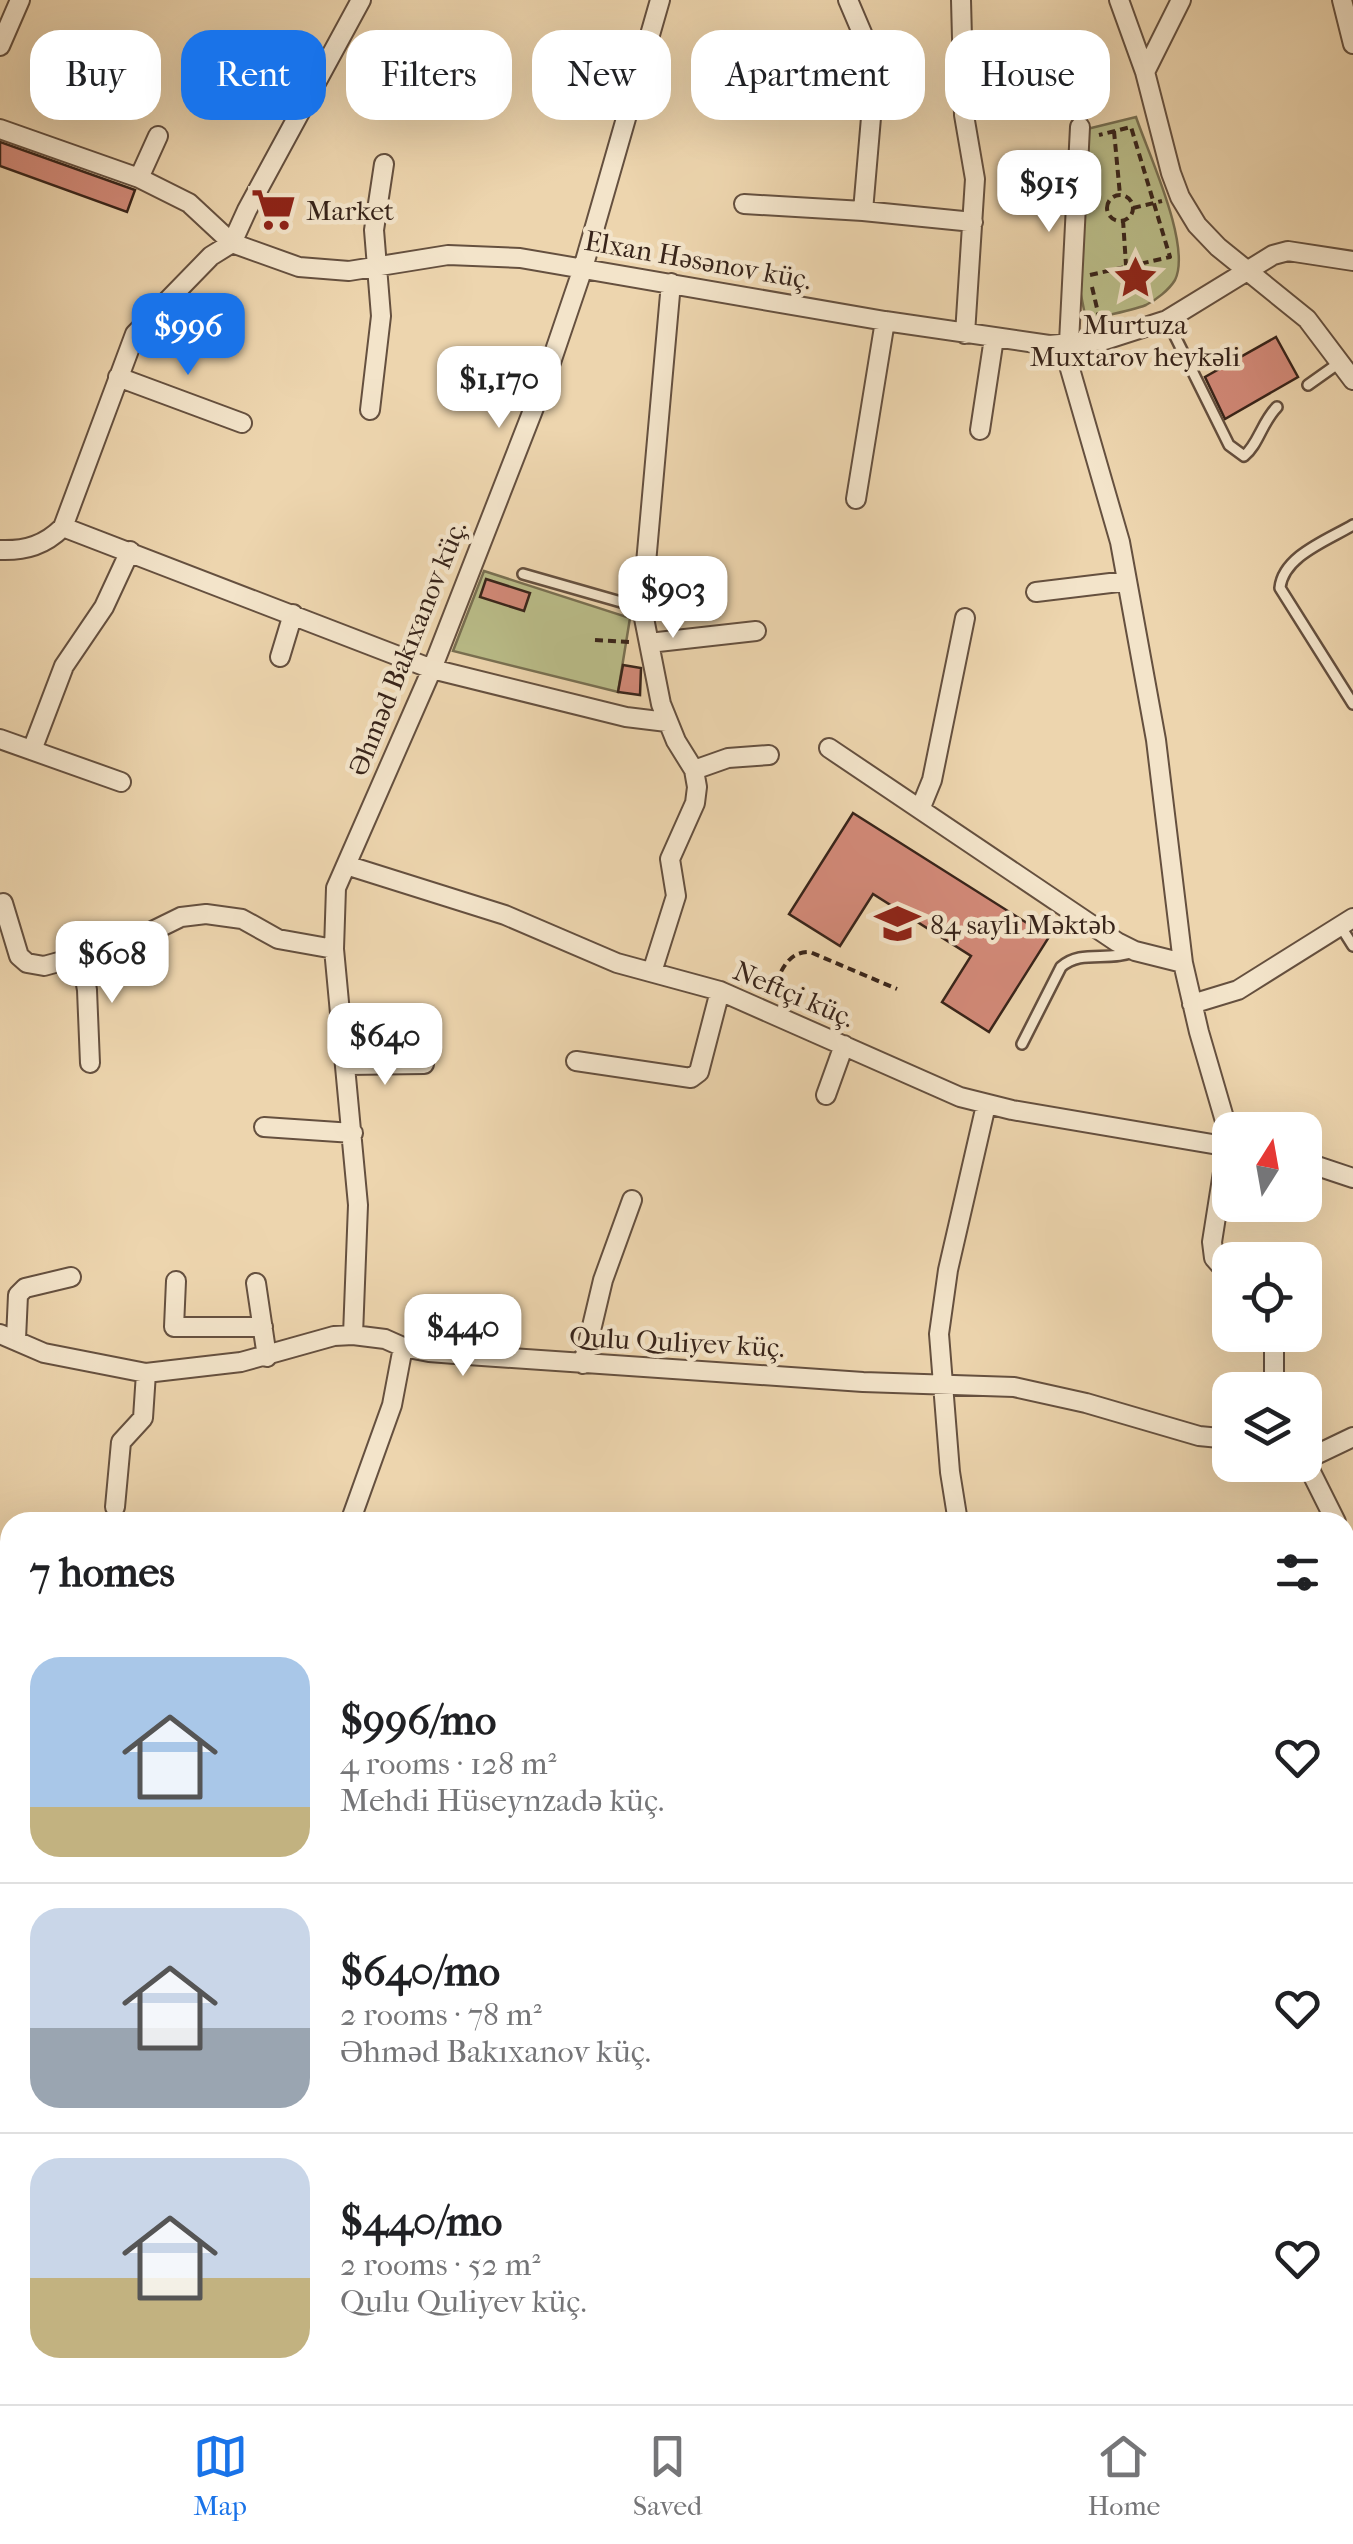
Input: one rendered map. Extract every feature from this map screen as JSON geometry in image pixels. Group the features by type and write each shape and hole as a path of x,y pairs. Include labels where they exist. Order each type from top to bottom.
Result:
{"street":[{"path":"0,46 20,0"},
{"path":"0,550 30,548 49,541 63,527 136,334 211,256 232,243 362,0"},
{"name":"Əhməd Bakıxanov küç.","path":"353,1335 358,1205 334,949 336,888 432,669 546,377 583,268 660,0"},
{"path":"848,0 871,54 874,71 863,211"},
{"path":"961,0 964,115 976,179 965,334"},
{"path":"1121,0 1145,72 1171,174 1197,225 1308,319 1353,380"},
{"path":"1145,72 1180,0"},
{"path":"1342,0 1353,44"},
{"name":"Elxan Həsənov küç.","path":"0,129 139,178 188,202 215,223 232,243 299,267 326,271 379,268 474,254 583,268 965,334 1067,346 1105,340 1168,320 1273,255 1288,251 1353,261"},
{"path":"1087,132 1067,346 1073,384 1112,507 1156,740 1184,963 1223,1112"},
{"path":"139,178 158,136"},
{"path":"370,410 380,330 375,208 384,164"},
{"path":"744,204 973,222"},
{"path":"652,972 676,896 670,858 697,787 694,770 668,722 642,608 671,283"},
{"path":"856,499 885,321"},
{"path":"980,430 994,338"},
{"path":"118,377 242,423"},
{"path":"63,527 432,669 626,717 668,722"},
{"path":"32,750 64,666 104,608 130,551"},
{"path":"1036,592 1127,581"},
{"path":"280,657 294,614"},
{"path":"920,808 932,780 964,618"},
{"path":"648,642 756,631"},
{"path":"0,740 121,782"},
{"path":"829,748 1012,874 1135,951 1184,963"},
{"path":"694,770 728,758 769,755"},
{"name":"Neftçi küç.","path":"346,864 506,915 617,962 720,991 960,1097 986,1105 1212,1144"},
{"path":"3,903 19,956 44,966 128,943 181,916 206,914 242,919 278,939 334,949"},
{"path":"1192,1004 1238,990 1346,922"},
{"path":"81,956 87,990 90,1063"},
{"path":"576,1061 690,1078 699,1072 720,991"},
{"path":"826,1095 844,1045"},
{"path":"346,1065 424,1064"},
{"path":"956,1512 939,1334 942,1301 986,1105"},
{"path":"264,1127 352,1132"},
{"path":"1322,1168 1353,1178"},
{"path":"583,1364 603,1280 632,1200"},
{"path":"8,1336 18,1295 25,1288 71,1278"},
{"path":"176,1281 174,1327 262,1326"},
{"path":"256,1283 267,1357"},
{"name":"Qulu Quliyev küç.","path":"8,1336 44,1353 146,1373 267,1357 321,1340 353,1335 386,1338 430,1352 1014,1387 1212,1437"},
{"path":"354,1512 392,1404 403,1346"},
{"path":"115,1507 121,1442 143,1418 146,1373"},
{"path":"1322,1452 1353,1437"},
{"path":"1316,1482 1331,1512"}],"lane":[{"path":"1168,320 1237,454 1249,453 1264,420 1277,407"},
{"path":"1308,386 1341,361"},
{"path":"1353,524 1290,564 1282,575 1280,588 1353,704"},
{"path":"523,574 642,608"},
{"path":"1346,922 1353,946"},
{"path":"1022,1044 1061,967 1068,961 1082,956 1117,958 1135,951"}],"path":[{"path":"1087,132 1130,127 1170,257 1090,275 1105,340"},
{"path":"1114,131 1120,194"},
{"path":"1120,194 1130,200 1133,208 1123,220 1110,217 1106,209 1109,200 1120,194"},
{"path":"1133,208 1180,197"},
{"path":"1123,220 1126,267"},
{"path":"595,640 648,642"},
{"path":"763,1008 790,956 799,951 810,952 897,989"}],"green space":[{"path":"1136,117 1173,223 1179,265 1175,280 1146,305 1086,320 1077,275 1087,129"},
{"path":"484,571 630,618 618,692 453,651"}],"building":[{"path":"0,142 135,190 127,212 0,166"},
{"path":"1276,337 1298,377 1225,419 1205,377"},
{"path":"486,579 530,593 524,611 480,597"},
{"path":"623,665 641,668 640,695 618,692"},
{"path":"853,813 1049,937 989,1032 942,1002 971,956 873,894 840,946 789,914"}],"place":[{"name":"Market","path":"273,210"},
{"name":"Murtuza Muxtarov heykəli","path":"1135,278"},
{"name":"84 saylı Məktəb","path":"897,924"}]}
